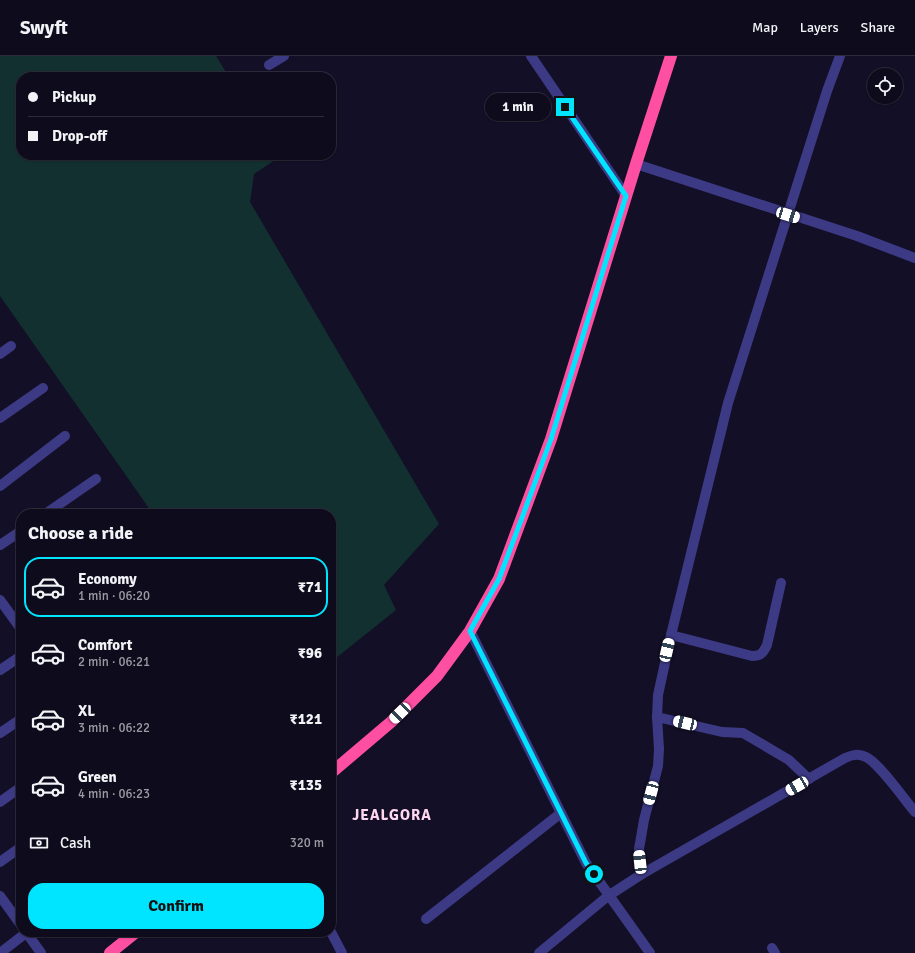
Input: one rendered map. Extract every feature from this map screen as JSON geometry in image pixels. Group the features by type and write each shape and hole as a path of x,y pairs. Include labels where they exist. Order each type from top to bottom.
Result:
{"highway":[{"path":"336,769 391,722 437,676 470,631 499,579 551,439 671,56"},
{"path":"110,953 130,937"}],"street":[{"path":"269,65 284,56"},
{"path":"531,56 626,196"},
{"path":"642,874 639,849 658,766 659,749 657,717 661,678 671,635 728,403 827,91 840,56"},
{"path":"636,164 788,215 857,236 915,258"},
{"path":"0,354 11,346"},
{"path":"0,418 44,388"},
{"path":"0,486 65,436"},
{"path":"52,509 96,479"},
{"path":"0,545 16,534"},
{"path":"671,635 752,656 758,656 763,653 767,645 780,583"},
{"path":"1,604 16,623"},
{"path":"470,631 586,863 650,953"},
{"path":"0,670 16,659"},
{"path":"657,717 722,732 743,733 789,760 810,779"},
{"path":"0,734 16,723"},
{"path":"539,953 608,896 642,874 845,758 855,754 866,757 875,764 915,812"},
{"path":"0,802 16,791"},
{"path":"426,920 561,813"},
{"path":"0,862 16,851"},
{"path":"0,896 16,919"},
{"path":"0,953 17,937"},
{"path":"29,937 41,953"},
{"path":"333,937 342,953"}],"green space":[{"path":"0,56 216,56 226,72 16,72 16,160 275,160 254,174 250,202 439,524 384,585 396,610 336,658 336,509 149,509 0,296"}],"district":[{"name":"JEALGORA","path":"392,815"}],"route":[{"path":"565,107 626,196 551,439 499,579 470,631 586,863 594,874"}]}
